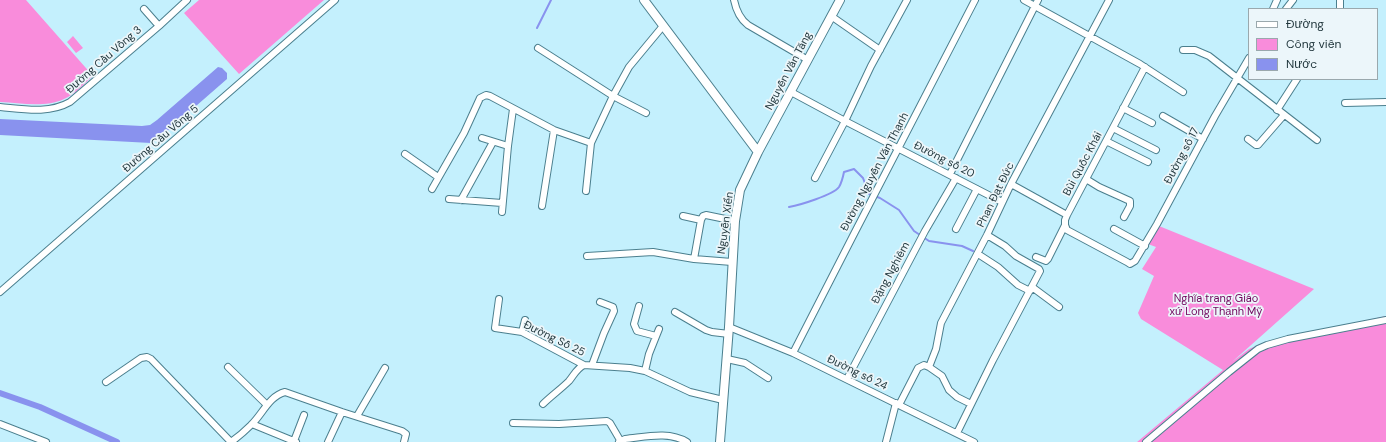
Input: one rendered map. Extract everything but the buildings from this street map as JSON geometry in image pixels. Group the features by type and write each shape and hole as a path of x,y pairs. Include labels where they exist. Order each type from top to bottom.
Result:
{"main road":[{"path":"644,0 758,152"},
{"name":"Nguyễn Văn Tăng","path":"758,152 840,0"},
{"name":"Nguyễn Xiển","path":"720,442 729,330 735,221 740,190 758,152"}],"street":[{"name":"Đường Cầu Vồng 3","path":"0,107 46,109 66,105 75,99 187,0"},
{"name":"Đường Cầu Vồng 5","path":"0,292 335,0"},
{"path":"734,0 739,16 748,26 808,60"},
{"path":"815,178 845,121 871,66 907,0"},
{"name":"Đường Nguyễn Văn Thạnh","path":"793,353 871,199 975,0"},
{"path":"1024,0 1037,3 1090,36 1145,67 1183,92"},
{"name":"Phan Đạt Đức","path":"929,367 936,349 940,323 977,255 1011,184 1109,0"},
{"path":"1287,8 1293,0"},
{"path":"950,174 1037,3"},
{"path":"144,9 159,26"},
{"path":"831,16 880,50"},
{"path":"586,191 591,142 629,67 663,26"},
{"path":"538,48 613,96 646,113"},
{"path":"1183,50 1196,50 1209,56 1316,140"},
{"name":"Đường số 17","path":"1065,226 1067,230 1127,262 1132,263 1135,261 1145,246 1248,60"},
{"name":"Bùi Quốc Khái","path":"1036,257 1046,261 1065,226 1067,215 1145,67"},
{"path":"1277,110 1296,80"},
{"name":"Đường số 20","path":"791,92 1002,202"},
{"path":"432,190 464,133 480,98 486,95 554,130 591,142"},
{"path":"1345,103 1386,102"},
{"path":"1123,108 1152,123"},
{"path":"502,212 513,109"},
{"path":"1248,139 1258,145 1284,115"},
{"path":"1163,116 1203,139"},
{"path":"1113,128 1156,150"},
{"path":"542,206 554,130"},
{"path":"482,138 508,146"},
{"path":"1106,141 1148,162"},
{"path":"461,200 493,142"},
{"path":"405,154 438,177"},
{"name":"Đặng Nghiêm","path":"846,379 920,240 956,178"},
{"path":"1086,179 1099,187 1130,201 1130,206 1124,217"},
{"path":"1011,184 1067,215"},
{"path":"956,229 977,189"},
{"path":"449,199 502,203"},
{"path":"694,259 700,220 703,216 706,215 735,221"},
{"path":"683,216 700,220"},
{"path":"1114,229 1145,246"},
{"path":"957,433 1040,270 1016,256 987,235"},
{"path":"588,256 653,252 694,259 732,262"},
{"path":"977,255 998,266 1018,285 1031,289 1059,307"},
{"name":"Đường Số 25","path":"499,299 495,328 522,332 584,365 630,368 645,371 690,392 723,400"},
{"path":"592,365 614,311 613,307 600,302"},
{"path":"639,306 634,324 637,331 656,336"},
{"name":"Đường số 24","path":"675,312 706,330 712,332 729,330 793,353 974,442"},
{"path":"522,332 525,320"},
{"path":"1146,442 1258,349 1288,339 1386,320"},
{"path":"645,371 649,354 659,329"},
{"path":"106,382 141,358 147,357 151,359 232,442 252,424 267,405 281,393 285,392 402,431 406,434 404,442"},
{"path":"727,359 745,363 768,378"},
{"path":"543,404 570,380 580,367 584,365"},
{"path":"886,442 898,404 918,368 924,365 942,376 949,390 957,397 971,404"},
{"path":"228,367 267,405"},
{"path":"357,416 385,368"},
{"path":"328,442 342,412"},
{"path":"252,424 295,442 304,415"},
{"path":"513,423 559,424 607,421 610,423 620,441 668,435 687,442"},
{"path":"0,424 46,442"}],"green space":[{"path":"0,0 26,0 93,76 79,89 57,102 32,104 0,102"},
{"path":"199,0 324,0 239,74 184,13"},
{"path":"73,36 83,48 76,53 67,42"},
{"name":"Nghĩa trang Giáo xứ Long Thạnh Mỹ","path":"1159,226 1314,289 1232,362 1249,349 1265,342 1386,316 1386,442 1137,442 1223,370 1141,319 1138,313 1154,276 1142,269 1156,247 1148,244"}],"water":[{"path":"218,67 222,68 227,73 227,79 157,140 151,143 0,135 0,119 142,126 150,125"}],"waterway":[{"path":"537,28 551,0"},
{"path":"789,207 808,202 836,190 842,181 844,172 854,169 863,178 869,194 880,198 899,210 914,231 929,241 962,246 973,251"},
{"path":"0,393 40,407 117,442"}]}
